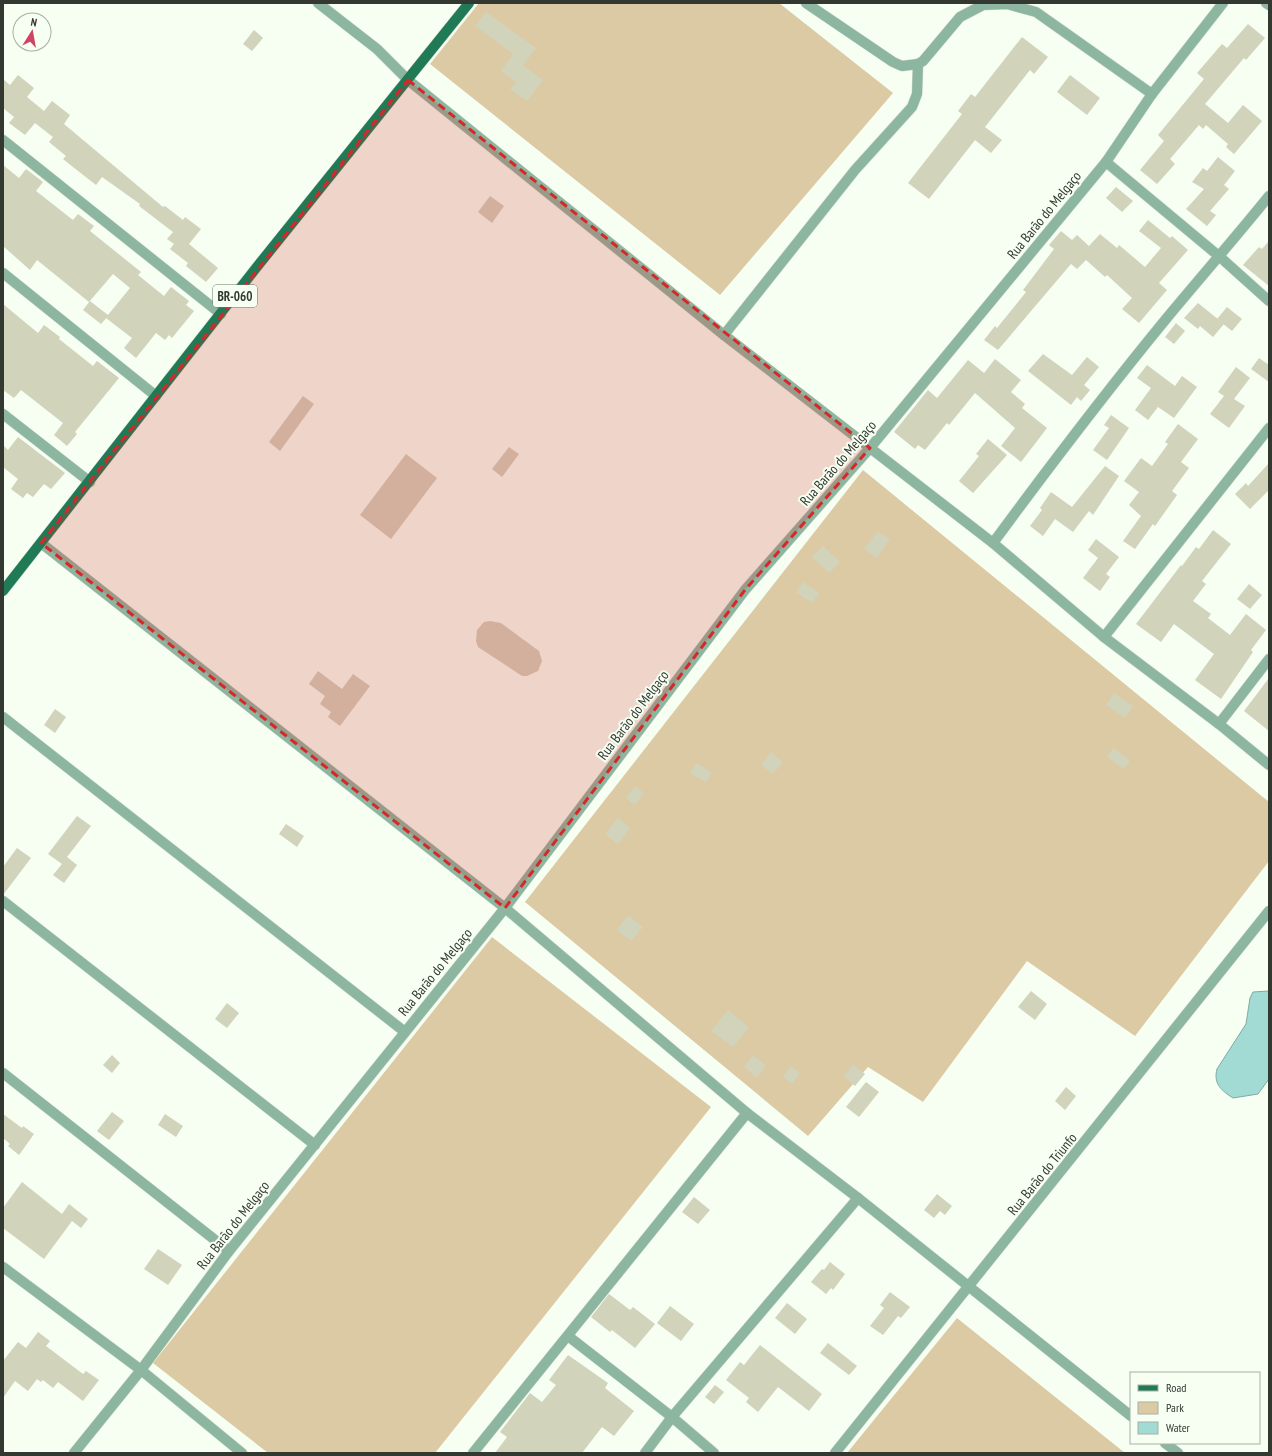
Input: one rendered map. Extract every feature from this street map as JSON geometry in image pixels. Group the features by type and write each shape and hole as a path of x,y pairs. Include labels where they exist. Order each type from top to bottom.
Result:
{"main road":[{"name":"BR-060","path":"3,591 261,262 469,3"}],"street":[{"path":"318,3 377,48 408,80 724,335 993,542 1104,637 1219,724 1269,765"},
{"path":"806,3 902,66 918,64 923,61 960,17 983,5 1007,4 1036,12 1152,94"},
{"name":"Rua Barão do Melgaço","path":"74,1453 141,1370 229,1251 505,908 745,590 870,448 1106,162 1152,94 1224,3"},
{"path":"724,335 855,170 912,107 917,94 918,64"},
{"path":"3,140 221,314"},
{"path":"1106,162 1220,257 1269,301"},
{"path":"993,542 1064,448 1166,319 1220,257 1269,196"},
{"path":"3,273 156,396"},
{"path":"3,414 90,482"},
{"path":"1104,637 1269,428"},
{"path":"41,543 505,908 747,1113 858,1198 1130,1415"},
{"path":"1219,724 1269,659"},
{"path":"3,717 405,1032"},
{"path":"3,901 315,1145"},
{"name":"Rua Barão do Triunfo","path":"835,1453 969,1288 1269,911"},
{"path":"3,1073 229,1251"},
{"path":"473,1453 747,1113"},
{"path":"645,1453 672,1417 858,1198"},
{"path":"3,1267 141,1370 242,1453"},
{"path":"568,1336 672,1417 714,1453"},
{"path":"1166,1444 1178,1453"}],"highlighted area":[{"path":"408,80 870,448 745,590 505,908 41,543"}],"green space":[{"path":"479,3 779,3 893,93 720,295 430,64"},
{"path":"863,470 1269,802 1269,861 1135,1036 1027,961 923,1102 868,1067 808,1136 525,902"},
{"path":"492,937 711,1107 435,1453 268,1453 153,1363"},
{"path":"957,1318 1125,1453 847,1453"}],"water":[{"path":"1269,991 1269,1079 1258,1094 1233,1098 1225,1093 1217,1083 1217,1069 1246,1024 1250,998 1253,992"}],"building":[{"path":"486,12 536,48 523,65 543,80 527,101 510,89 516,82 501,71 513,54 475,26"},
{"path":"1248,24 1265,38 1246,60 1244,58 1205,104 1228,123 1243,105 1262,121 1234,154 1226,147 1228,144 1206,125 1203,129 1199,125 1170,159 1175,164 1157,184 1140,170 1164,141 1158,135 1204,79 1197,73 1222,44 1227,48"},
{"path":"254,30 263,38 252,51 243,44"},
{"path":"1022,37 1048,57 1034,74 1030,70 985,127 1002,140 991,153 975,140 929,199 908,183 962,114 958,111 971,94 975,97"},
{"path":"18,75 34,88 27,97 44,111 52,101 70,115 64,124 163,207 165,206 183,220 185,217 201,229 189,244 218,268 206,282 186,266 188,263 170,249 174,244 167,239 173,232 139,206 140,204 102,177 96,185 63,159 66,156 49,142 53,137 35,123 25,135 9,123 14,117 3,108 3,79 10,85"},
{"path":"1070,75 1100,98 1087,115 1057,92"},
{"path":"1218,157 1235,171 1224,185 1229,189 1210,211 1216,215 1207,226 1186,209 1204,189 1192,182 1203,168 1207,171"},
{"path":"3,165 19,178 26,169 43,182 36,191 73,220 78,214 94,226 90,231 141,272 138,275 164,296 171,287 189,301 186,305 194,311 172,338 169,335 165,340 156,333 136,358 124,348 132,338 106,318 101,324 83,310 90,301 108,315 130,288 113,274 89,302 37,260 30,270 3,246"},
{"path":"1116,187 1133,201 1122,212 1106,198"},
{"path":"490,196 504,206 492,223 478,212"},
{"path":"1148,220 1170,238 1172,236 1188,250 1159,283 1167,290 1139,323 1122,309 1132,298 1107,275 1105,277 1086,260 1077,269 1071,264 998,350 984,340 995,326 997,328 1026,292 1023,290 1054,249 1049,245 1061,231 1072,240 1077,235 1089,246 1100,234 1117,248 1119,245 1145,267 1161,248 1139,231"},
{"path":"1269,241 1269,286 1243,265 1259,247 1262,249"},
{"path":"1198,303 1224,324 1213,337 1200,326 1198,329 1184,318"},
{"path":"3,304 38,333 44,325 93,366 97,361 119,378 75,432 77,434 67,446 54,435 63,423 21,390 14,398 3,390"},
{"path":"1227,307 1242,319 1232,331 1217,319"},
{"path":"1176,323 1185,331 1174,344 1165,337"},
{"path":"1043,354 1072,375 1087,357 1099,367 1084,385 1090,390 1081,401 1077,397 1071,405 1028,371"},
{"path":"1259,358 1269,365 1269,382 1251,369"},
{"path":"995,359 1021,380 1011,392 1025,404 1022,408 1047,428 1021,462 1001,446 1015,428 975,393 949,425 947,423 925,450 918,445 915,449 894,432 928,390 937,398 968,360 984,373"},
{"path":"1147,365 1175,386 1182,376 1197,387 1174,418 1158,407 1148,420 1135,410 1151,388 1137,378"},
{"path":"1236,367 1250,378 1234,399 1245,406 1229,428 1210,414 1224,396 1218,392"},
{"path":"303,396 314,404 280,451 269,442"},
{"path":"1111,415 1129,428 1107,460 1093,450 1109,428 1104,425"},
{"path":"1178,424 1198,439 1181,462 1189,468 1172,491 1177,495 1155,526 1153,524 1135,549 1123,541 1141,516 1129,505 1139,492 1124,481 1141,458 1152,466 1168,444 1165,442"},
{"path":"18,437 65,473 51,489 44,484 33,497 27,493 23,498 11,489 18,479 3,467 3,445 8,450"},
{"path":"988,439 1007,455 973,493 959,481 979,456 976,454"},
{"path":"509,447 519,454 502,477 492,469"},
{"path":"406,454 437,478 391,539 360,515"},
{"path":"1269,463 1269,490 1250,509 1235,494 1246,483 1248,486"},
{"path":"1105,466 1119,476 1093,515 1089,511 1073,532 1055,519 1043,536 1030,526 1042,510 1040,508 1051,492 1072,507"},
{"path":"1213,530 1231,544 1202,581 1206,584 1193,601 1211,614 1208,618 1230,635 1246,614 1266,630 1251,650 1253,652 1221,699 1195,680 1214,654 1174,624 1161,642 1136,624 1181,565 1182,566 1196,547 1199,549"},
{"path":"878,531 890,539 877,558 864,549"},
{"path":"1096,539 1119,557 1106,574 1110,577 1100,591 1083,578 1098,558 1088,550"},
{"path":"823,546 840,562 829,573 812,557"},
{"path":"803,582 819,593 812,603 796,592"},
{"path":"1249,584 1262,595 1250,609 1237,599"},
{"path":"490,621 501,623 539,651 542,661 538,671 527,676 522,676 478,647 476,641 477,630 484,622"},
{"path":"318,671 342,689 353,674 370,686 340,726 328,717 331,712 320,704 325,696 309,684"},
{"path":"1269,678 1269,731 1244,711"},
{"path":"1114,693 1133,706 1125,718 1106,705"},
{"path":"55,709 66,717 55,733 44,725"},
{"path":"1113,748 1130,760 1124,769 1107,757"},
{"path":"771,752 783,762 773,774 761,765"},
{"path":"697,763 712,773 706,782 690,773"},
{"path":"635,786 644,793 635,805 626,798"},
{"path":"77,816 91,826 67,857 77,865 64,883 53,875 62,864 48,854"},
{"path":"618,818 630,828 618,844 605,834"},
{"path":"286,824 304,836 297,847 279,834"},
{"path":"17,848 31,858 3,895 3,867"},
{"path":"628,915 643,927 631,941 617,930"},
{"path":"1031,991 1047,1004 1035,1020 1018,1007"},
{"path":"227,1003 239,1013 227,1028 215,1019"},
{"path":"728,1010 749,1027 733,1047 711,1031"},
{"path":"112,1055 120,1063 112,1073 103,1065"},
{"path":"753,1055 766,1066 757,1078 744,1067"},
{"path":"853,1064 865,1074 855,1086 844,1076"},
{"path":"791,1066 800,1073 792,1084 783,1077"},
{"path":"866,1082 879,1092 859,1117 846,1107"},
{"path":"1066,1087 1076,1096 1065,1110 1055,1101"},
{"path":"112,1112 124,1121 109,1140 97,1131"},
{"path":"3,1114 22,1128 23,1126 34,1134 19,1155 8,1146 10,1144 3,1138"},
{"path":"165,1114 183,1126 176,1137 158,1125"},
{"path":"22,1182 62,1214 69,1204 88,1219 81,1228 72,1221 44,1259 3,1228 3,1208"},
{"path":"937,1194 952,1206 945,1215 940,1211 934,1218 924,1210"},
{"path":"694,1197 710,1210 698,1224 682,1212"},
{"path":"158,1249 182,1265 168,1285 144,1269"},
{"path":"830,1262 845,1274 833,1290 831,1288 826,1294 811,1282"},
{"path":"890,1292 910,1307 901,1318 898,1316 883,1335 870,1326 884,1308 880,1305"},
{"path":"609,1294 630,1310 633,1307 655,1324 635,1348 612,1330 610,1332 591,1317"},
{"path":"787,1303 807,1319 795,1334 775,1318"},
{"path":"670,1306 694,1324 681,1341 657,1323"},
{"path":"38,1332 50,1341 46,1346 83,1374 86,1371 99,1380 83,1401 58,1382 53,1388 43,1380 41,1382 37,1379 28,1391 15,1381 3,1398 3,1361 18,1342 26,1348"},
{"path":"828,1343 857,1366 849,1375 820,1353"},
{"path":"760,1345 822,1394 809,1411 778,1387 758,1412 746,1402 749,1398 726,1380 740,1362 744,1365"},
{"path":"568,1355 608,1383 605,1388 634,1411 614,1436 602,1427 582,1453 495,1453 507,1437 500,1432 530,1393 542,1402 556,1385 549,1380"},
{"path":"715,1385 724,1392 714,1404 705,1397"}]}
